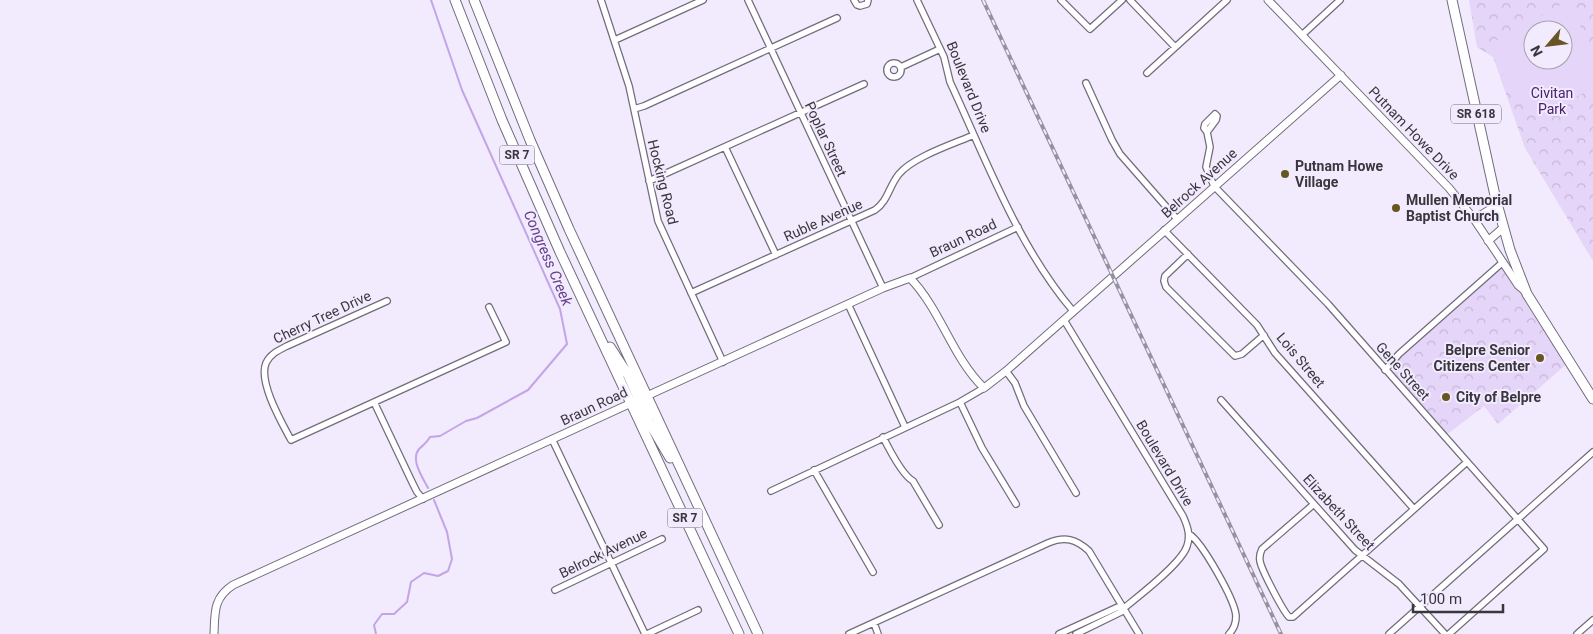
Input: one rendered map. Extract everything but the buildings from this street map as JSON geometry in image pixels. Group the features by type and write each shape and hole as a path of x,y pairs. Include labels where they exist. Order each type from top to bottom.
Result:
{"main road":[{"name":"SR 7","path":"455,0 519,159 586,307 692,492 758,634"},
{"name":"SR 7","path":"474,0 530,140 739,634"},
{"name":"SR 618","path":"1452,0 1503,228 1528,294 1593,399"}],"street":[{"name":"Hocking Road","path":"601,0 626,75 658,221 723,362"},
{"path":"615,40 703,0"},
{"name":"Poplar Street","path":"748,0 883,288"},
{"path":"854,0 860,6 867,4 868,0"},
{"name":"Boulevard Drive","path":"918,0 940,49 950,82 1033,257 1074,311"},
{"path":"1061,0 1088,29 1091,29 1122,0"},
{"path":"1130,0 1175,47"},
{"path":"1147,72 1227,0"},
{"name":"Putnam Howe Drive","path":"1268,0 1449,187 1474,219 1518,285 1528,294"},
{"path":"1302,35 1340,0"},
{"path":"634,109 837,18"},
{"path":"901,67 940,49"},
{"name":"Belrock Avenue","path":"1064,320 1341,75"},
{"path":"1086,82 1120,154 1177,219"},
{"path":"649,181 864,84"},
{"path":"1207,132 1210,147 1206,167 1214,186"},
{"name":"Ruble Avenue","path":"691,293 877,208 886,198 894,180 905,168 974,134"},
{"path":"725,147 776,255"},
{"name":"Gene Street","path":"1214,186 1328,304 1544,548 1449,634"},
{"path":"1474,219 1489,210 1496,200"},
{"name":"Braun Road","path":"214,634 215,612 220,596 233,585 883,288 910,278 1018,227"},
{"path":"1488,241 1503,228"},
{"name":"Lois Street","path":"1164,230 1264,335 1275,352 1414,509"},
{"path":"1188,254 1164,278 1164,284 1172,293 1235,356 1242,354 1264,335"},
{"path":"1385,370 1399,354 1503,262"},
{"path":"910,278 926,297 973,377 984,388"},
{"name":"Cherry Tree Drive","path":"374,402 290,440 269,394 265,382 264,369 268,359 277,352 387,301"},
{"path":"848,304 906,426"},
{"path":"423,498 417,492 374,402 506,342 489,307"},
{"path":"771,491 960,402 984,388 1064,320"},
{"name":"Boulevard Drive","path":"1064,320 1183,516 1189,534 1194,538 1211,563 1232,601 1236,621 1229,634"},
{"path":"1006,371 1015,383 1024,406 1076,492"},
{"name":"Elizabeth Street","path":"1221,400 1362,556 1390,576 1445,634"},
{"path":"960,402 982,448 1016,504"},
{"path":"883,437 904,472 913,481 939,525"},
{"path":"552,439 646,634 698,610"},
{"path":"1389,634 1593,452"},
{"path":"1314,504 1262,549 1260,554 1261,564 1282,608 1289,617 1294,617 1467,462"},
{"path":"814,470 873,572"},
{"path":"1076,634 1121,612 1180,558 1187,546 1189,534"},
{"name":"Belrock Avenue","path":"555,590 662,539"},
{"path":"849,634 1054,541 1070,539 1078,542 1089,551 1139,634"},
{"path":"1059,634 1118,607 1124,608"},
{"path":"1577,634 1593,620"},
{"path":"874,623 878,634"}],"green space":[{"name":"Civitan Park","path":"1469,0 1593,0 1593,261 1525,148 1493,57 1477,47"},
{"path":"1564,3 1571,6 1593,55 1593,88 1566,102 1537,106 1513,87 1501,72 1490,44 1523,26 1523,70 1573,70 1573,20 1533,20"},
{"path":"1503,262 1570,361 1498,424 1484,406 1445,436 1385,370"}],"waterway":[{"name":"Congress Creek","path":"428,488 418,469 416,458 419,449 430,437 440,436 528,390 567,344 560,309 462,90 431,0"},
{"name":"Congress Creek","path":"376,634 374,625 382,614 394,614 407,602 411,582 424,573 438,576 448,571 452,559 447,532 434,500"}],"railway":[{"path":"983,0 1281,634"}],"place":[{"name":"Putnam Howe Village","path":"1285,174"},
{"name":"Mullen Memorial Baptist Church","path":"1396,208"},
{"name":"Belpre Senior Citizens Center","path":"1540,358"},
{"name":"City of Belpre","path":"1446,397"}]}
